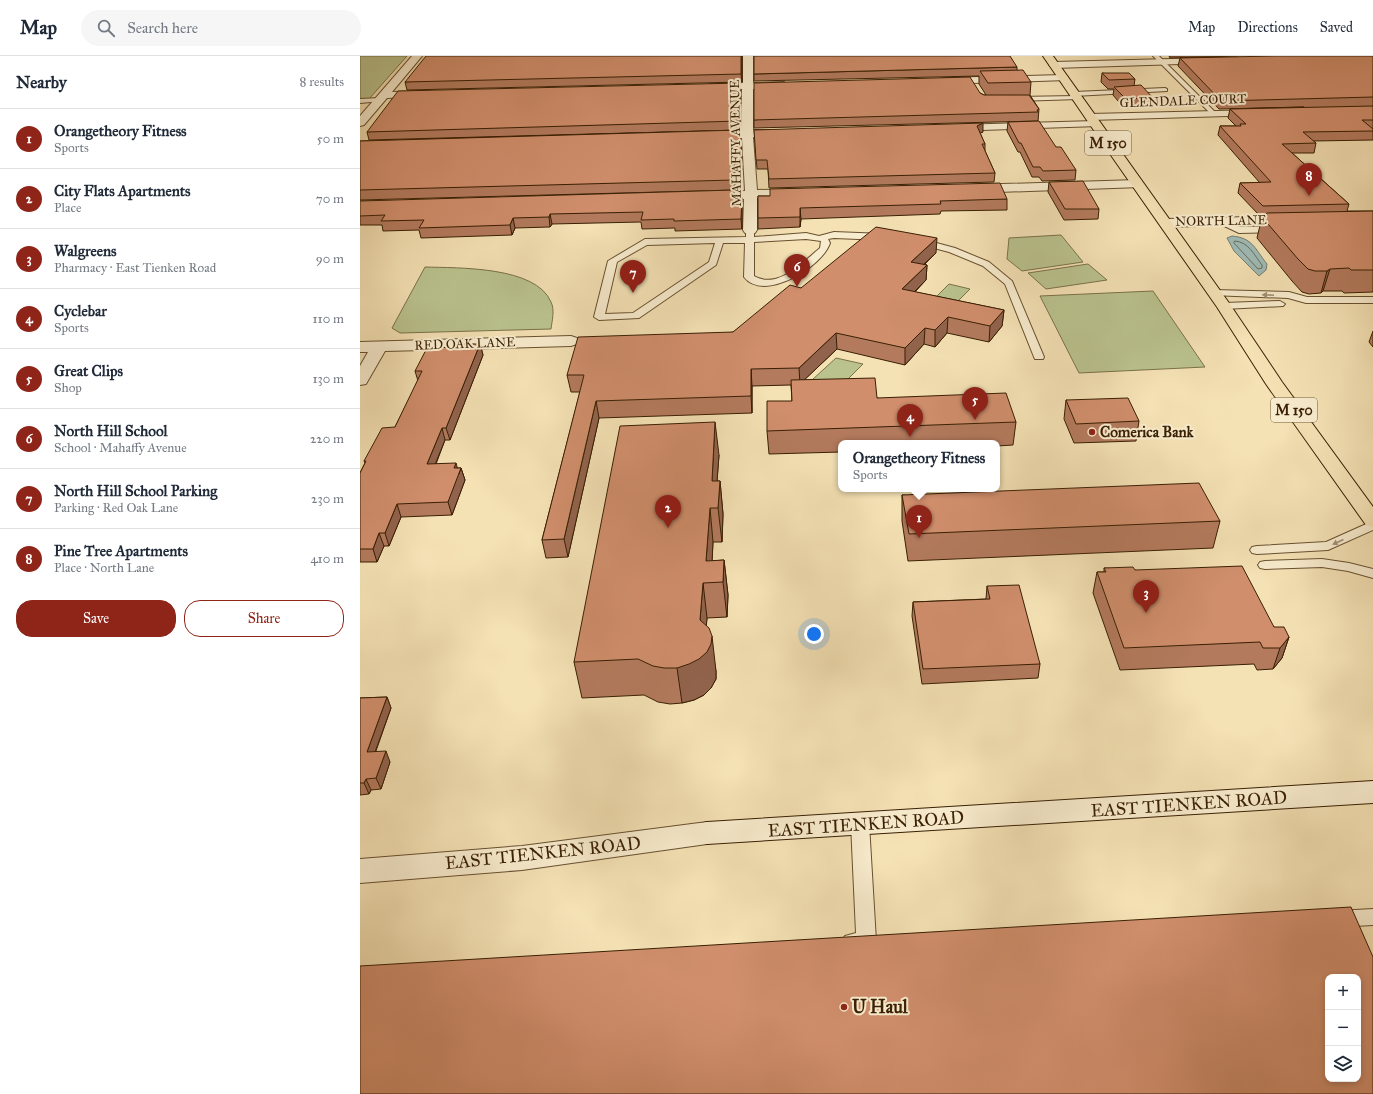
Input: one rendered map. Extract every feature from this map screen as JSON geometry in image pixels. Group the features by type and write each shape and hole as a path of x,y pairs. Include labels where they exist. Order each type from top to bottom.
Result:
{"main road":[{"name":"M 150","path":"1051,60 1136,184 1168,226 1224,306 1275,384 1373,521"}],"street":[{"path":"360,123 416,56"},
{"name":"MAHAFFY AVENUE","path":"748,56 748,134 751,194 750,235"},
{"path":"1051,60 1160,59 1217,61"},
{"path":"932,81 974,84 1063,78"},
{"path":"700,87 797,84"},
{"path":"382,98 433,94"},
{"name":"GLENDALE COURT","path":"943,129 1272,112"},
{"path":"698,136 793,133"},
{"path":"963,189 1136,184"},
{"path":"690,196 811,193"},
{"name":"NORTH LANE","path":"1168,226 1221,221 1300,224"},
{"name":"RED OAK LANE","path":"360,347 571,341"},
{"path":"360,380 380,346"},
{"name":"EAST TIENKEN ROAD","path":"360,871 522,858 707,833 1373,792"}],"lane":[{"path":"1160,59 1214,114"},
{"path":"1007,100 1165,90"},
{"path":"360,101 382,98"},
{"path":"750,235 751,257 748,271 750,277 756,281 774,282 788,278 824,249 826,243 824,239 820,238"},
{"path":"720,240 712,263 635,316 599,317 613,261 645,242 720,240 750,235 806,236 820,238 834,235 891,238"},
{"path":"906,239 920,241 952,250 986,264 1009,283 1038,357"},
{"path":"1214,293 1289,295 1306,300"},
{"path":"1224,306 1294,303 1306,300 1373,300"},
{"path":"1257,550 1328,546 1373,525"},
{"path":"1265,565 1322,564 1349,567 1373,574"},
{"path":"834,943 874,941 860,824"},
{"path":"1318,920 1373,917"}],"green space":[{"path":"360,56 407,56 369,99 360,99"},
{"path":"1061,235 1083,262 1022,271 1007,259 1009,238"},
{"path":"1088,264 1107,280 1046,289 1028,273"},
{"path":"425,267 495,271 530,281 543,290 551,302 553,312 551,329 400,333 392,328"},
{"path":"949,284 970,289 955,304 933,300"},
{"path":"1153,291 1205,367 1079,373 1040,296"},
{"path":"836,358 863,364 840,387 812,380"}],"water":[{"path":"1232,236 1245,239 1253,245 1267,264 1266,270 1259,276 1234,251 1227,238"}],"building":[{"path":"426,56 741,56 741,74 405,82"},
{"path":"754,56 1010,56 1017,67 754,74"},
{"path":"1373,56 1373,97 1221,101 1180,58"},
{"path":"1023,70 1031,82 988,83 980,71"},
{"path":"1102,73 1129,73 1135,79 1109,80"},
{"path":"970,77 980,93 984,95 1029,95 1039,109 1037,110 1038,112 754,120 754,83"},
{"path":"740,83 739,121 367,132 398,91"},
{"path":"1141,85 1153,98 1126,99 1114,87"},
{"path":"1373,106 1373,120 1362,120 1373,129 1373,131 1303,132 1316,143 1282,144 1349,204 1263,206 1240,183 1271,182 1220,126 1241,126 1240,124 1246,124 1230,109"},
{"path":"1039,121 1056,147 1061,147 1076,170 1043,171 1040,167 1033,167 1008,122"},
{"path":"983,123 977,126 985,144 982,144 995,173 769,179 767,160 756,160 754,130"},
{"path":"740,130 742,161 734,161 734,180 360,190 360,141"},
{"path":"1083,181 1099,209 1065,209 1049,182"},
{"path":"1000,183 1007,199 940,201 941,204 800,208 800,217 758,218 758,196 770,196 770,189"},
{"path":"734,190 734,198 742,197 741,219 674,221 674,219 641,220 643,212 550,214 549,217 513,218 510,225 419,228 424,220 381,221 385,215 360,216 360,201"},
{"path":"1373,211 1373,270 1351,270 1349,268 1315,271 1308,269 1262,217 1267,213"},
{"path":"876,227 937,238 911,262 927,265 902,289 1004,310 990,326 948,317 935,330 925,328 905,348 836,333 799,368 751,369 751,396 596,401 564,539 542,540 584,375 567,375 578,337 733,332 790,285 801,288"},
{"path":"459,344 480,344 446,428 442,428 427,464 456,463 454,468 461,468 448,502 397,504 385,533 379,533 373,549 360,549 360,473 366,461 364,461 382,428 395,427 422,371 415,371 427,348 458,347"},
{"path":"875,378 877,398 1006,393 1016,422 767,431 767,401 792,401 791,380"},
{"path":"1128,398 1139,421 1076,424 1066,400"},
{"path":"715,422 712,481 720,481 718,508 710,508 706,561 724,560 723,582 703,583 700,620 709,628 712,636 711,644 707,652 699,659 677,668 653,666 638,659 574,662 620,426"},
{"path":"1199,483 1220,521 909,534 902,495"},
{"path":"1242,566 1274,627 1284,627 1289,637 1280,648 1263,648 1260,642 1124,648 1097,572 1106,572 1104,568 1133,567 1135,570"},
{"path":"1019,585 1040,664 923,669 913,602 990,599 987,586"},
{"path":"387,697 367,752 386,751 376,778 366,779 364,783 360,783 360,698"},
{"name":"U Haul","path":"1351,907 1373,957 1373,1094 360,1094 360,966"}],"place":[{"name":"Pine Tree Apartments","path":"1309,196"},
{"name":"North Hill School","path":"797,287"},
{"name":"North Hill School Parking","path":"633,293"},
{"name":"Great Clips","path":"975,420"},
{"name":"Comerica Bank","path":"1092,432"},
{"name":"Cyclebar","path":"910,437"},
{"name":"City Flats Apartments","path":"668,528"},
{"name":"Orangetheory Fitness","path":"919,538"},
{"name":"Walgreens","path":"1146,613"},
{"name":"U Haul","path":"844,1007"}]}
